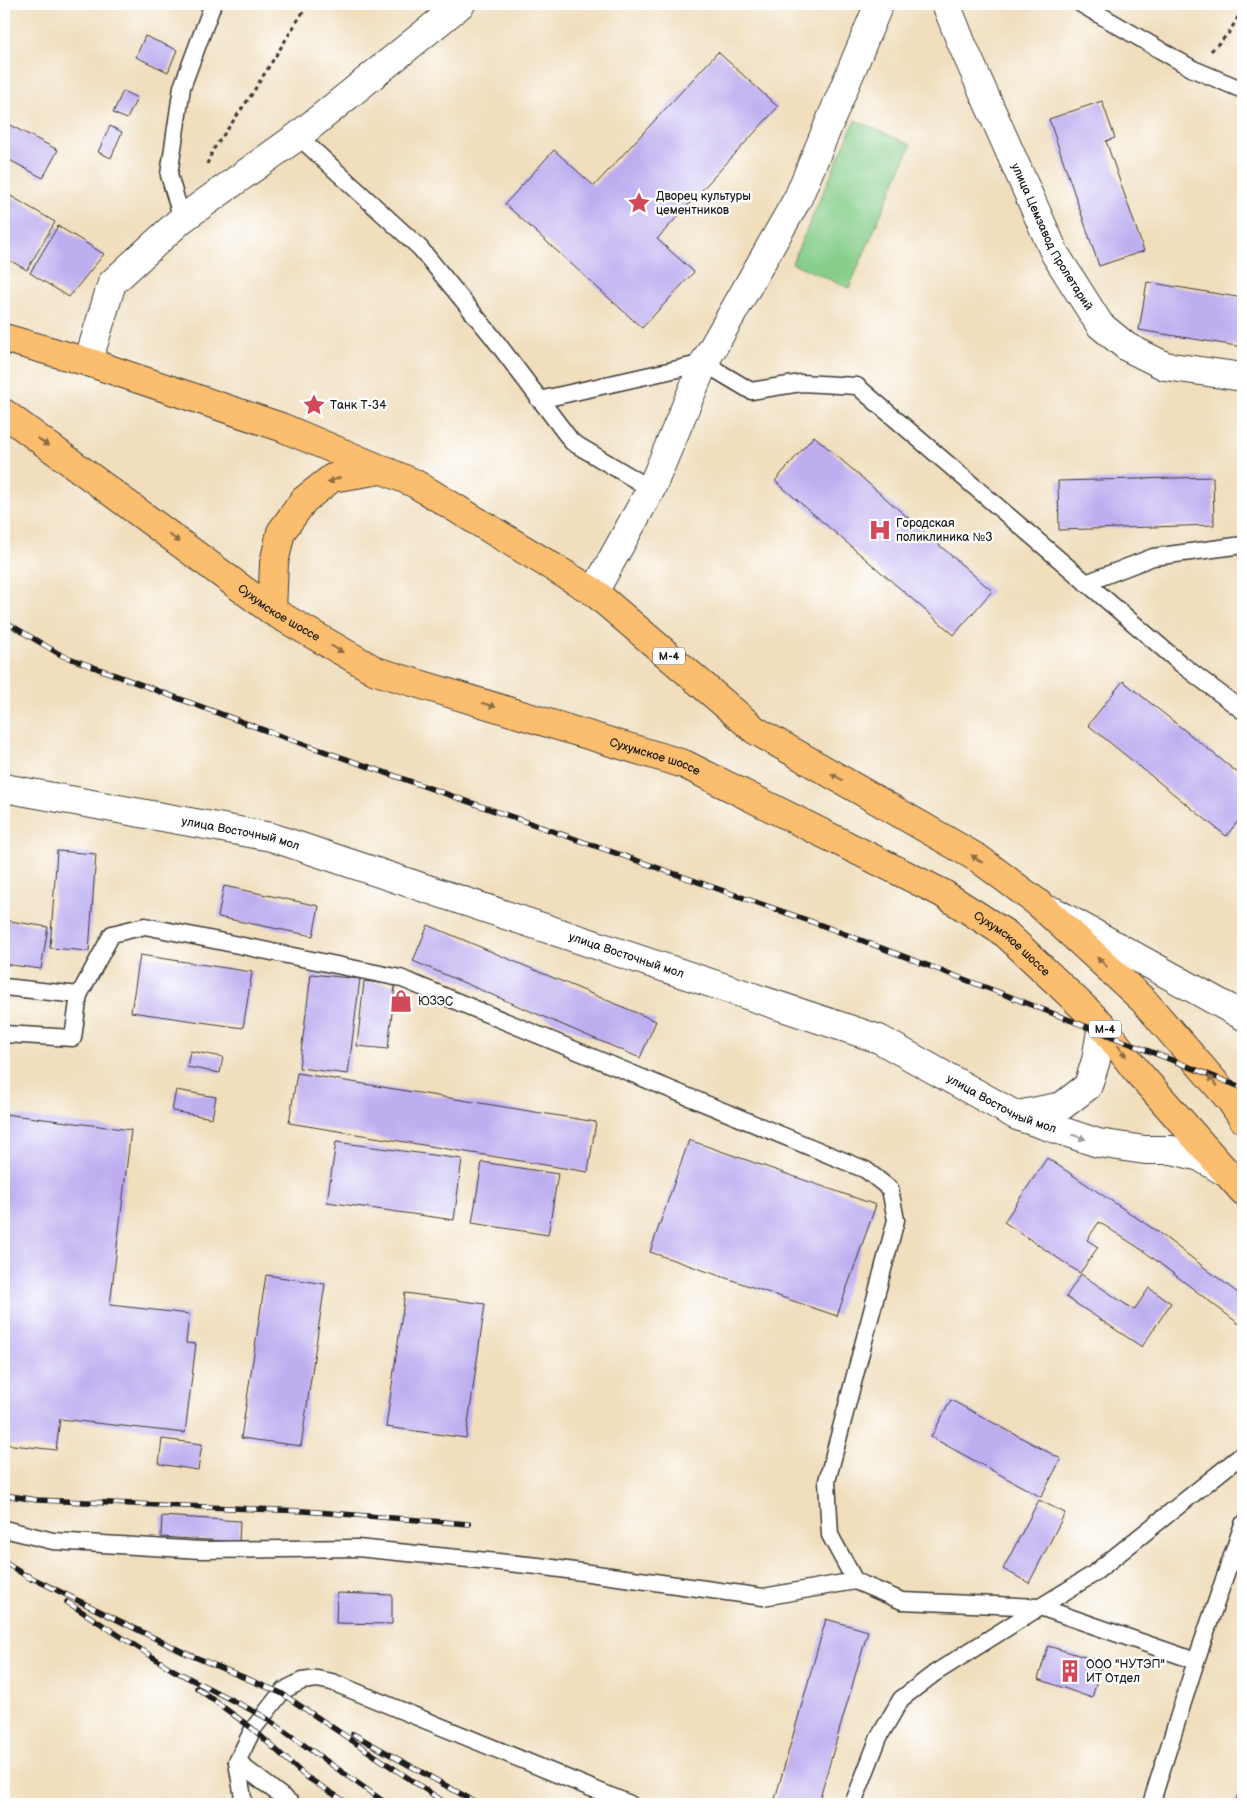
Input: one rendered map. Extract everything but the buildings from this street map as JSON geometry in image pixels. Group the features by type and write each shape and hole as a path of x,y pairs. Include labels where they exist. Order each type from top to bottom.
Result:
{"highway":[{"name":"М-4","path":"4,338 88,362 281,427 414,483 594,592 756,730 979,859 1038,903 1144,1001 1231,1101 1243,1119"},
{"name":"Сухумское шоссе","path":"4,413 272,611 376,671 684,764 942,893 1006,934 1102,1025 1135,1069 1236,1182"},
{"path":"272,611 274,563 281,532 304,500 332,478 382,470"}],"street":[{"path":"88,362 112,283 182,219 298,136 461,4"},
{"path":"594,592 651,489 704,363 798,198 879,4"},
{"name":"улица Цемзавод Пролетарий","path":"946,4 1055,254 1100,325 1127,347 1165,366 1243,377"},
{"name":"улица Восточный мол","path":"4,788 281,840 879,1039 1017,1116 1098,1143 1145,1150 1172,1150 1200,1156 1236,1182"},
{"path":"1038,903 1243,1016"},
{"path":"1017,1116 1062,1106 1088,1086 1096,1060 1102,1025"}],"lane":[{"path":"182,219 169,174 182,87 213,4"},
{"path":"1081,4 1186,65 1243,90"},
{"path":"298,136 420,248 492,336 572,442 651,489"},
{"path":"539,400 704,363 751,391 801,383 857,386 1181,664 1243,711"},
{"path":"1086,582 1153,558 1243,545"},
{"path":"4,1034 73,1038 79,995 112,934 145,926 400,978 866,1170 890,1189 896,1220 827,1481 830,1534 855,1582"},
{"path":"4,986 79,995"},
{"path":"852,1804 879,1737 901,1699 935,1673 1092,1575 1243,1454"},
{"path":"1151,1804 1196,1661 1243,1524"},
{"path":"4,1529 53,1540 201,1550 357,1548 538,1566 763,1597 855,1582 902,1600 1040,1606 1196,1661"},
{"path":"244,1804 237,1762 252,1729 280,1693 302,1681 317,1679 332,1682 630,1804"},
{"path":"237,1762 292,1804"}],"path":[{"path":"205,167 213,150 250,97 308,4"},
{"path":"1186,65 1209,53 1228,34 1243,9"}],"green space":[{"path":"855,120 911,145 849,288 792,263"}],"railway":[{"path":"4,621 61,655 272,733 821,925 1243,1088"},
{"path":"4,1495 37,1500 304,1511 469,1524"},
{"path":"4,1562 31,1579"},
{"path":"26,1575 183,1652 281,1693 447,1804"},
{"path":"67,1602 173,1670 263,1716 387,1804"},
{"path":"197,1688 253,1729 305,1776 349,1804"},
{"path":"353,1734 479,1804"}],"place":[{"name":"Дворец культуры цементников","path":"639,203"},
{"name":"Танк Т-34","path":"314,405"},
{"name":"Городская поликлиника №3","path":"880,530"},
{"name":"ЮЗЭС","path":"401,1001"},
{"name":"ООО \"НУТЭП\" ИТ Отдел","path":"1070,1671"}]}
